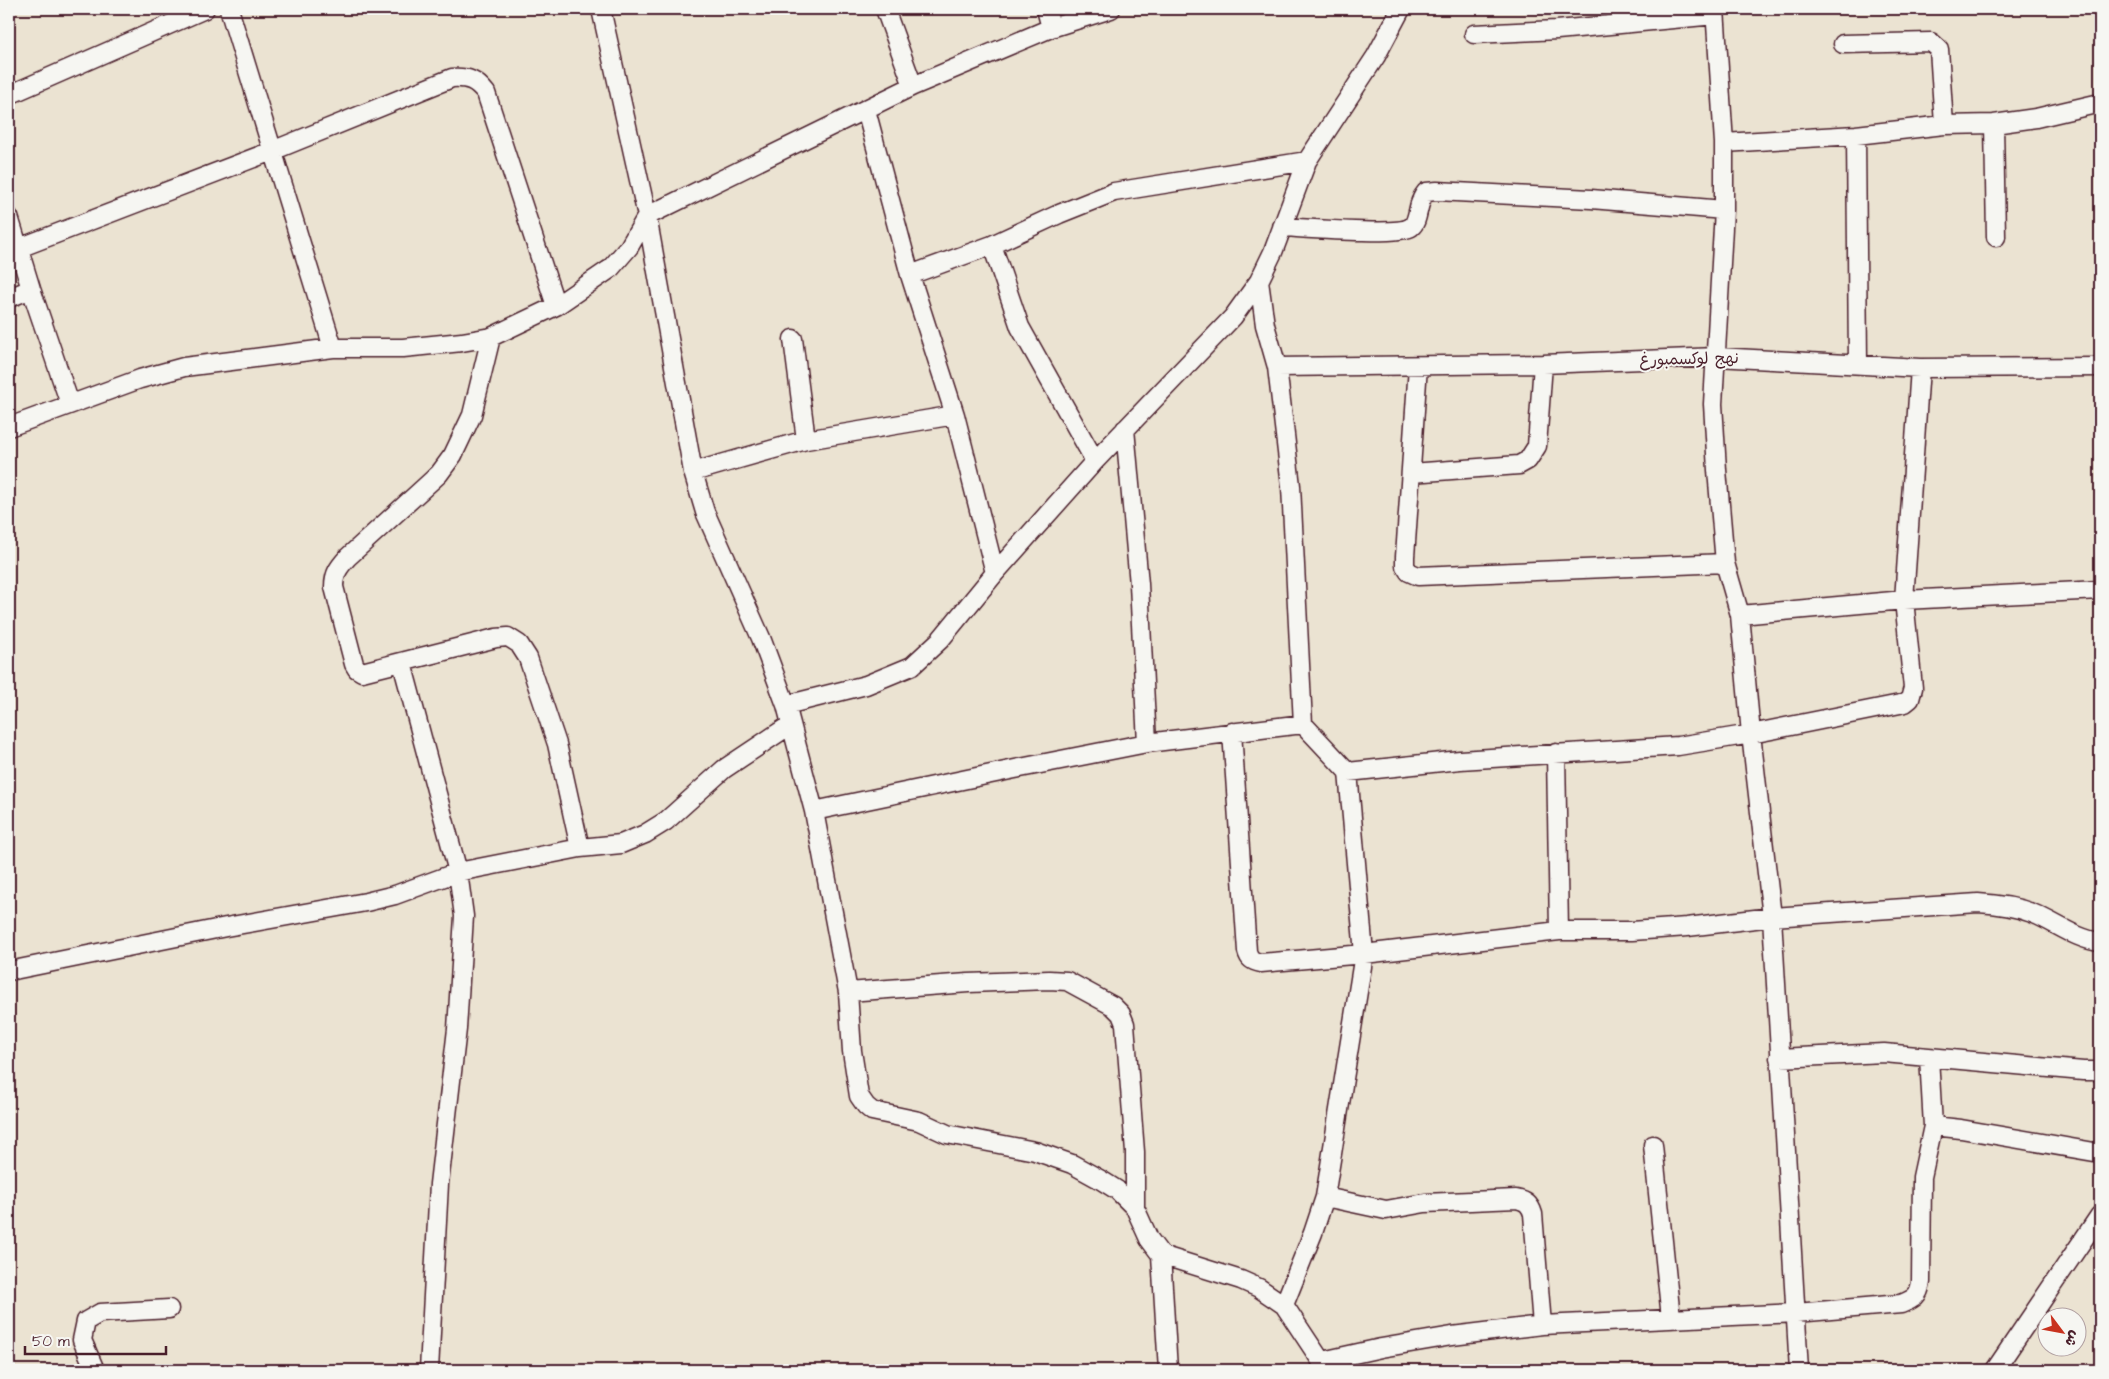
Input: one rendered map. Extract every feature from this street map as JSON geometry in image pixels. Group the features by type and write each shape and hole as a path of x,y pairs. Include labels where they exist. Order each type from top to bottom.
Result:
{"street":[{"path":"9,95 205,9"},
{"path":"229,9 333,348"},
{"path":"601,9 647,216 694,472 705,512 761,638 786,705 814,811 848,992 852,1051 859,1096 872,1111 919,1121 947,1134 1035,1151 1072,1164 1117,1190 1135,1208 1149,1239 1161,1255 1168,1370"},
{"path":"885,9 913,86"},
{"path":"1046,9 1051,28"},
{"path":"9,427 140,379 184,367 333,348 403,348 491,337 556,306 610,268 629,247 647,216 913,86 1051,28 1111,9"},
{"path":"786,705 866,685 912,666 940,640 995,573 1095,461 1233,317 1259,281 1273,252 1307,161 1376,56 1401,9"},
{"path":"1474,34 1557,30 1715,12 1724,143 1724,210 1713,404 1725,563 1740,615 1751,734 1772,917 1798,1370"},
{"path":"1843,44 1932,42 1935,44 1939,49 1944,125"},
{"path":"19,248 272,151 452,78 464,77 474,80 486,93 556,306"},
{"path":"1724,143 1856,135 1944,125 1994,124 2036,118 2100,103"},
{"path":"866,110 910,276 956,414 995,573"},
{"path":"1994,124 1996,238"},
{"path":"1856,135 1858,364"},
{"path":"910,276 992,245 1059,214 1114,192 1307,161"},
{"path":"1282,227 1357,231 1404,230 1412,226 1416,219 1419,200 1426,192 1437,191 1591,199 1724,210"},
{"path":"9,217 30,289 70,404"},
{"path":"992,245 1020,327 1095,461"},
{"path":"1259,281 1265,325 1277,367 1291,486 1303,724 1348,772 1364,954 1325,1197 1310,1241 1284,1305"},
{"path":"9,298 30,289"},
{"path":"491,337 472,415 453,455 438,474 337,569 334,577 334,587 354,664 362,672 496,638 508,637 519,644 528,658 557,744 580,848"},
{"path":"793,339 806,440"},
{"name":"نهج لوكسمبورغ","path":"1277,367 1543,364 1717,356 1920,368 2100,367"},
{"path":"1411,473 1520,465 1528,460 1537,446 1543,364"},
{"path":"1418,366 1405,566 1408,572 1412,574 1725,563"},
{"path":"1348,772 1460,760 1678,746 1751,734 1905,703 1910,699 1913,688 1904,600 1920,368"},
{"path":"694,472 806,440 956,414"},
{"path":"1126,430 1139,584 1146,743"},
{"path":"1740,615 1904,600 2100,590"},
{"path":"402,663 458,872 464,916 457,1030 439,1184 429,1370"},
{"path":"814,811 1015,768 1146,743 1303,724"},
{"path":"9,971 226,927 366,902 395,895 458,872 580,848 621,844 645,834 666,820 724,769 790,725"},
{"path":"1232,732 1249,958 1261,963 1364,954 1559,932 1669,928 1772,917 1925,905 1978,903 2004,905 2031,913 2086,940 2100,942"},
{"path":"1556,753 1559,932"},
{"path":"848,992 968,983 1049,980 1067,981 1113,1006 1121,1014 1124,1024 1134,1152 1135,1208"},
{"path":"1779,1058 1884,1053 2100,1071"},
{"path":"1161,1255 1241,1280 1259,1288 1284,1305 1325,1366 1381,1348 1452,1336 1542,1325 1796,1313 1901,1304 1914,1299 1920,1293 1922,1177 1933,1126 1930,1057"},
{"path":"1933,1126 1961,1129 2100,1153"},
{"path":"1653,1145 1671,1318"},
{"path":"1325,1197 1386,1210 1425,1203 1526,1201 1531,1207 1532,1214 1542,1325"},
{"path":"1995,1370 2098,1224"},
{"path":"95,1370 82,1340 86,1322 100,1313 169,1309"}]}
